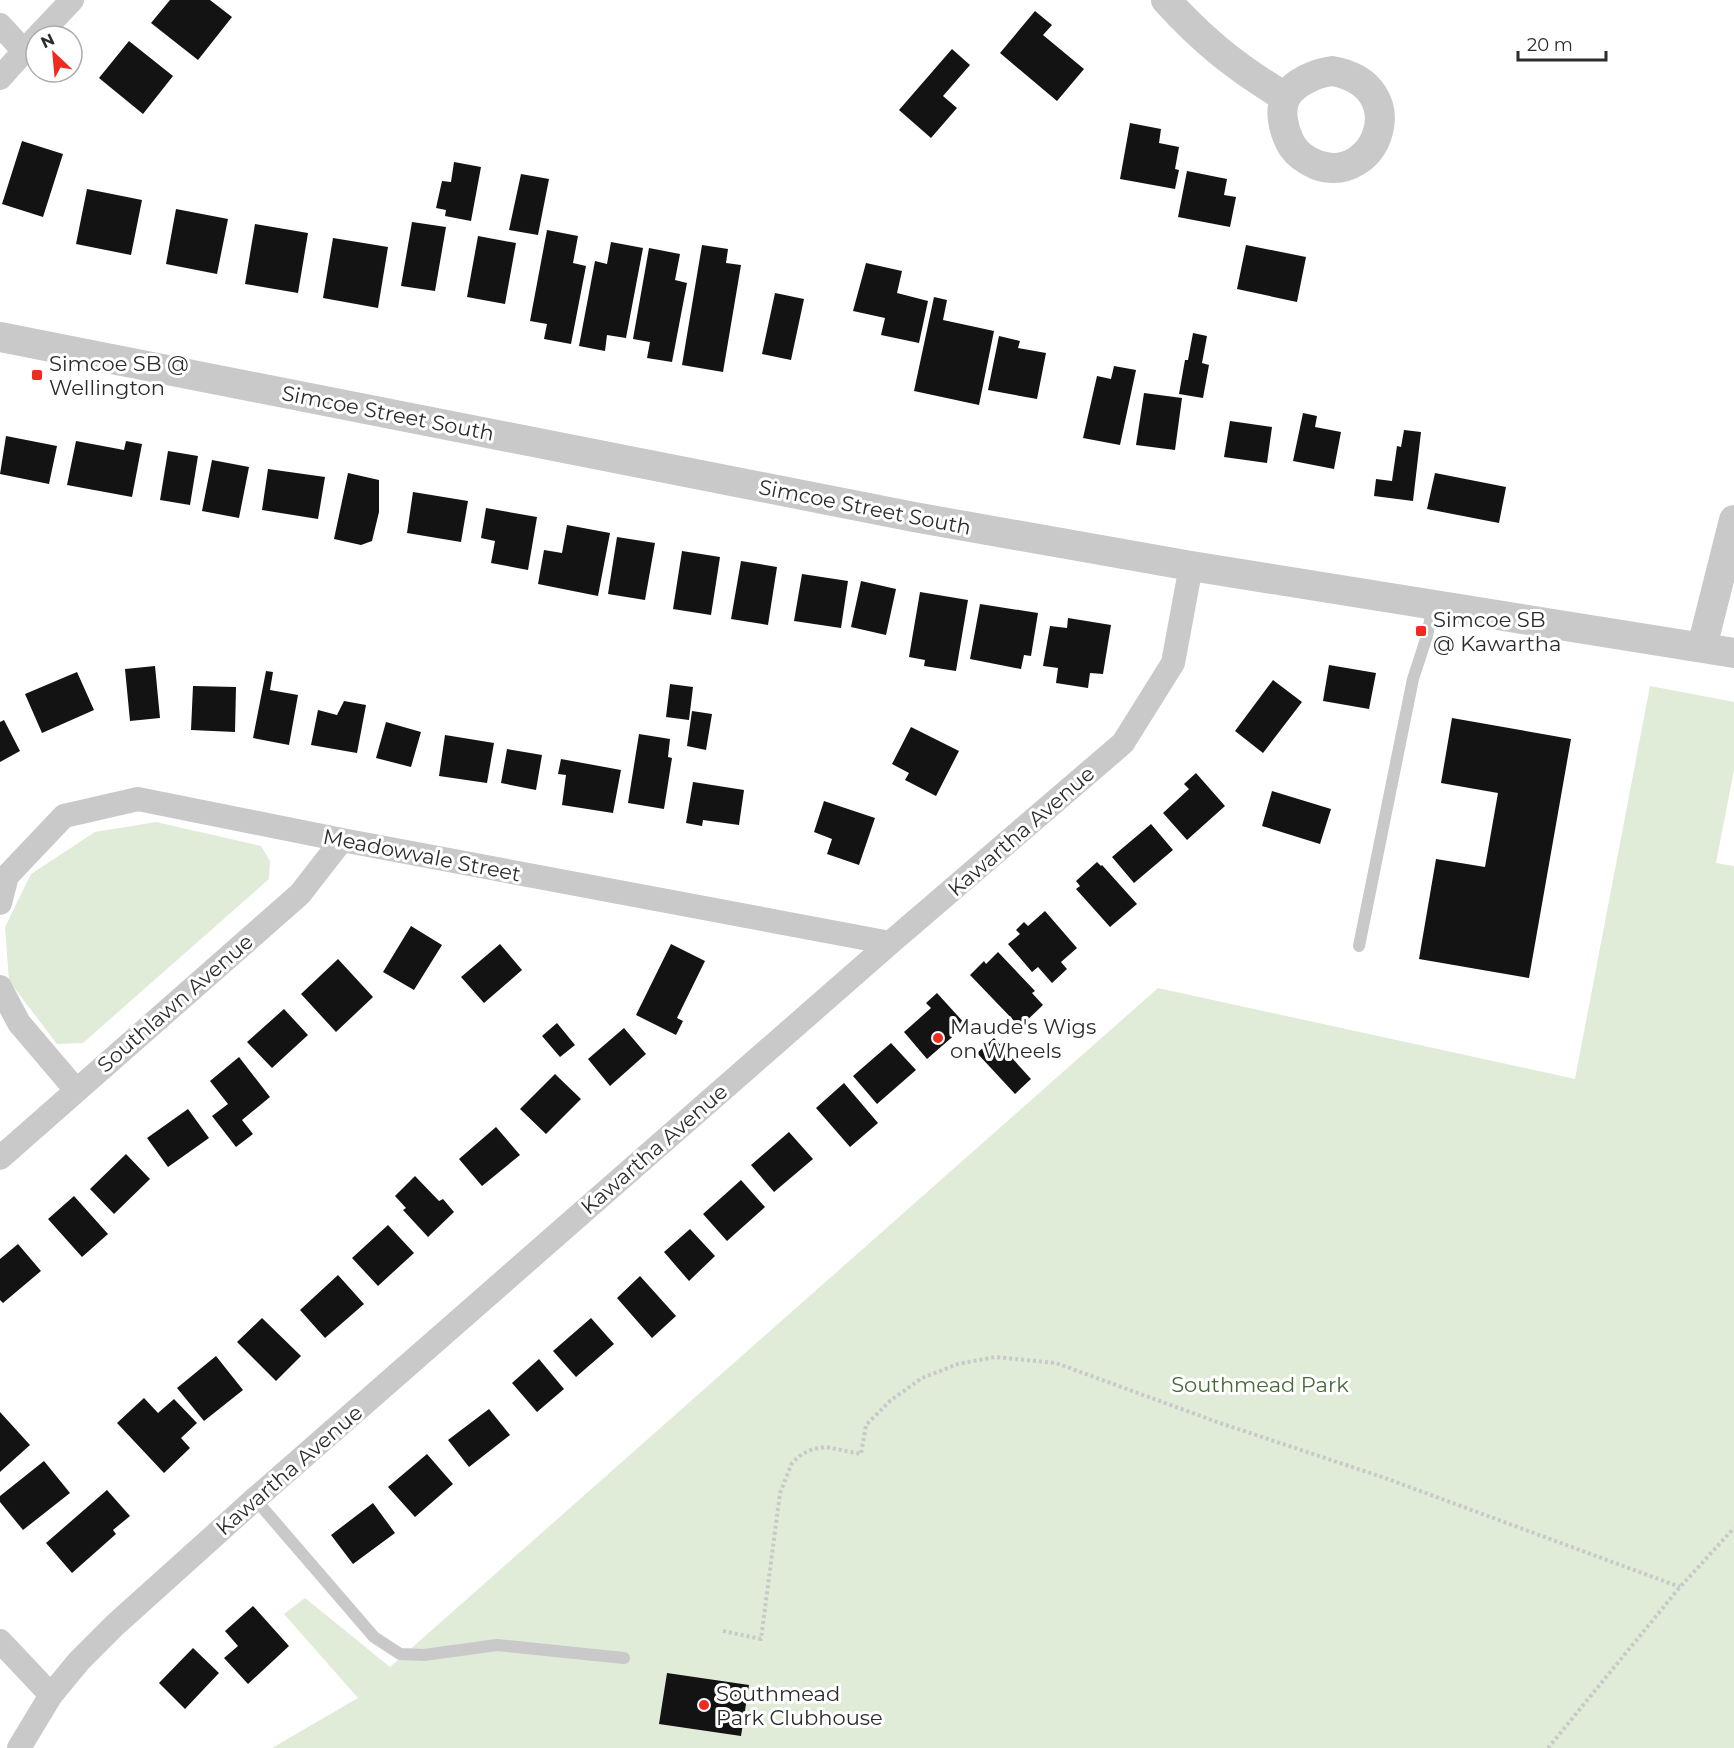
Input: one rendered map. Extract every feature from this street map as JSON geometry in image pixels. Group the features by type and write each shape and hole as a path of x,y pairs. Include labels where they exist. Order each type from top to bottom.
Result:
{"street":[{"path":"49,24 72,0"},
{"path":"1166,0 1217,52 1253,78 1285,97"},
{"path":"0,25 24,38"},
{"path":"0,78 24,51"},
{"name":"Simcoe Street South","path":"0,337 914,517 1191,566 1734,653"},
{"path":"1702,647 1734,520"},
{"name":"Kawartha Avenue","path":"19,1748 51,1695 79,1661 115,1625 255,1499 890,943 1123,743 1173,663 1191,566"},
{"name":"Meadowvale Street","path":"0,903 8,876 64,816 138,799 342,840 890,943"},
{"name":"Southlawn Avenue","path":"0,1158 300,894 342,840"},
{"path":"0,987 19,1023 76,1090"},
{"path":"0,1641 51,1695"}],"lane":[{"path":"1359,946 1413,679 1427,636 1433,605"},
{"path":"255,1499 374,1637 400,1653 424,1655 497,1645 624,1658"}],"path":[{"path":"723,1631 761,1639 780,1492 792,1463 802,1454 826,1447 861,1454 866,1425 890,1401 922,1378 958,1364 995,1357 1026,1359 1066,1366 1217,1422 1385,1478 1680,1587"},
{"path":"1548,1748 1680,1587 1734,1528"}],"green space":[{"name":"Southmead Park","path":"1650,686 1734,702 1734,770 1716,863 1734,866 1734,1748 272,1748 358,1698 284,1614 305,1598 390,1667 1158,988 1575,1079"},
{"path":"156,822 261,846 270,861 269,879 83,1043 57,1044 9,981 5,927 31,874 95,832"}],"building":[{"path":"170,0 210,0 232,17 198,60 151,23"},
{"path":"1035,11 1052,25 1043,35 1084,69 1057,101 1000,53"},
{"path":"129,41 173,76 143,114 99,78"},
{"path":"952,49 970,65 943,96 957,108 931,138 899,110"},
{"path":"1130,123 1161,129 1159,143 1179,147 1175,169 1179,170 1175,189 1120,179"},
{"path":"22,141 63,154 43,217 2,204"},
{"path":"454,162 481,167 471,221 445,216 446,210 436,208 442,181 451,182"},
{"path":"1187,171 1227,179 1224,195 1236,197 1230,227 1178,217"},
{"path":"521,174 549,179 538,235 509,230"},
{"path":"87,189 142,200 131,255 76,244"},
{"path":"176,209 228,219 217,274 166,264"},
{"path":"412,222 446,227 435,291 401,286"},
{"path":"255,224 308,233 298,293 245,284"},
{"path":"547,230 578,236 573,263 586,266 571,344 544,339 547,324 530,321"},
{"path":"478,236 516,243 505,304 467,297"},
{"path":"333,238 388,247 378,308 323,298"},
{"path":"611,242 643,248 626,338 607,335 605,351 579,346 595,261 607,264"},
{"path":"702,245 728,249 726,263 741,265 723,372 682,365"},
{"path":"1246,245 1306,257 1297,302 1237,289"},
{"path":"649,248 680,254 675,280 687,283 672,362 647,358 650,342 633,339"},
{"path":"866,263 902,271 897,293 928,301 919,343 881,335 885,318 853,311"},
{"path":"775,293 804,299 791,360 762,354"},
{"path":"934,297 947,300 943,320 994,331 979,405 914,391"},
{"path":"1193,333 1207,336 1202,363 1209,365 1203,398 1179,394"},
{"path":"999,336 1020,341 1018,348 1046,353 1037,399 988,390"},
{"path":"1114,366 1136,370 1120,445 1083,438 1097,376 1111,379"},
{"path":"1144,393 1182,398 1175,450 1136,445"},
{"path":"1303,413 1317,416 1315,427 1341,432 1334,469 1293,461"},
{"path":"1230,421 1272,427 1267,463 1224,457"},
{"path":"1404,430 1421,432 1413,501 1374,496 1376,479 1392,481 1397,446 1401,447"},
{"path":"6,436 57,446 49,484 0,474"},
{"path":"76,441 124,450 126,441 142,444 132,497 67,485"},
{"path":"168,451 198,456 190,505 160,500"},
{"path":"212,460 249,467 239,518 202,511"},
{"path":"268,469 325,477 318,519 262,510"},
{"path":"348,473 379,480 379,512 372,541 361,545 334,539"},
{"path":"1435,473 1506,487 1499,523 1427,509"},
{"path":"413,492 468,501 461,542 407,533"},
{"path":"486,508 537,517 528,570 491,563 495,541 481,538"},
{"path":"567,525 610,533 598,596 538,584 544,550 562,553"},
{"path":"617,537 655,543 645,600 608,594"},
{"path":"682,551 720,557 711,615 673,609"},
{"path":"741,561 777,567 768,625 731,619"},
{"path":"802,574 848,581 841,628 794,621"},
{"path":"861,581 896,589 886,635 851,627"},
{"path":"920,592 968,600 956,671 924,666 925,660 909,657"},
{"path":"980,604 1038,613 1031,656 1024,655 1021,669 970,659"},
{"path":"1068,618 1111,625 1103,674 1090,673 1088,688 1056,683 1058,668 1043,666 1050,626 1067,628"},
{"path":"1329,665 1376,673 1369,709 1323,701"},
{"path":"155,666 160,718 130,721 125,669"},
{"path":"266,671 273,672 270,690 298,695 289,745 253,738"},
{"path":"77,672 94,710 42,733 25,694"},
{"path":"1273,680 1302,702 1263,753 1235,731"},
{"path":"670,684 693,687 689,720 666,717"},
{"path":"193,686 236,687 235,732 191,730"},
{"path":"344,701 366,705 357,753 311,745 318,710 337,715"},
{"path":"692,711 712,714 706,750 687,746"},
{"path":"1452,718 1571,739 1529,978 1419,959 1436,859 1485,867 1498,793 1441,783"},
{"path":"4,720 20,751 0,762 0,722"},
{"path":"386,722 421,732 411,767 376,758"},
{"path":"911,727 959,751 936,796 905,780 909,773 892,764"},
{"path":"639,734 670,739 668,757 672,758 664,809 628,803"},
{"path":"445,735 494,743 487,783 439,776"},
{"path":"507,749 542,755 536,790 501,783"},
{"path":"561,759 621,770 613,813 562,805 566,775 558,774"},
{"path":"1196,773 1225,806 1187,840 1163,813 1189,789 1184,784"},
{"path":"693,782 744,790 739,825 703,820 702,826 686,823"},
{"path":"1272,791 1331,809 1320,844 1262,826"},
{"path":"824,801 875,818 859,865 827,854 832,839 814,832"},
{"path":"1151,824 1173,850 1134,883 1112,857"},
{"path":"1097,862 1137,904 1110,927 1076,889 1080,886 1076,881"},
{"path":"1045,911 1077,948 1061,962 1067,969 1052,983 1038,967 1032,972 1008,944 1020,934 1016,930 1024,922 1028,926"},
{"path":"411,926 442,945 414,990 383,972"},
{"path":"500,944 522,970 484,1003 461,977"},
{"path":"671,944 705,961 677,1018 683,1021 676,1035 636,1015"},
{"path":"998,952 1035,991 1032,993 1043,1005 1020,1027 970,975 984,961 986,964"},
{"path":"338,959 373,997 336,1032 301,994"},
{"path":"937,993 966,1025 927,1059 904,1032 931,1008 926,1003"},
{"path":"284,1009 308,1035 272,1068 247,1042"},
{"path":"557,1023 575,1045 560,1057 542,1036"},
{"path":"624,1028 646,1054 610,1086 588,1059"},
{"path":"994,1038 1031,1079 1015,1094 977,1053"},
{"path":"891,1043 916,1070 877,1104 853,1076"},
{"path":"239,1057 270,1097 242,1120 253,1134 236,1147 212,1116 228,1104 210,1081"},
{"path":"555,1074 581,1099 546,1134 520,1109"},
{"path":"844,1083 878,1123 850,1147 816,1108"},
{"path":"188,1109 209,1138 168,1167 147,1138"},
{"path":"496,1127 520,1155 482,1186 459,1159"},
{"path":"789,1132 813,1159 774,1192 751,1165"},
{"path":"126,1154 150,1179 114,1214 90,1189"},
{"path":"415,1176 439,1201 443,1199 454,1212 428,1237 403,1210 406,1208 395,1196"},
{"path":"741,1180 765,1207 727,1241 703,1214"},
{"path":"74,1196 108,1234 82,1257 48,1219"},
{"path":"388,1225 414,1253 378,1286 352,1258"},
{"path":"690,1229 715,1256 689,1281 664,1252"},
{"path":"18,1244 41,1271 3,1303 0,1300 0,1259"},
{"path":"338,1275 364,1304 325,1338 300,1310"},
{"path":"640,1276 676,1316 652,1338 617,1298"},
{"path":"262,1318 301,1356 276,1381 237,1342"},
{"path":"591,1318 614,1344 576,1377 553,1351"},
{"path":"216,1356 243,1390 204,1421 177,1388"},
{"path":"539,1359 564,1389 537,1412 512,1383"},
{"path":"144,1398 158,1413 174,1399 197,1423 181,1438 190,1448 164,1473 117,1423"},
{"path":"489,1409 510,1435 469,1467 448,1440"},
{"path":"0,1412 30,1445 0,1472"},
{"path":"427,1454 453,1484 415,1517 388,1487"},
{"path":"44,1461 70,1493 23,1530 0,1502 0,1496"},
{"path":"107,1490 130,1516 113,1530 116,1534 72,1573 46,1543"},
{"path":"373,1503 395,1533 353,1564 331,1535"},
{"path":"253,1606 289,1646 248,1684 224,1658 238,1646 225,1631"},
{"path":"193,1648 219,1673 185,1709 159,1683"},
{"name":"Southmead Park Clubhouse","path":"667,1673 749,1685 741,1736 659,1724"}],"place":[{"name":"Simcoe SB @ Wellington","path":"37,375"},
{"name":"Simcoe SB @ Kawartha","path":"1421,631"},
{"name":"Maude's Wigs on Wheels","path":"938,1038"},
{"name":"Southmead Park Clubhouse","path":"704,1705"}]}
